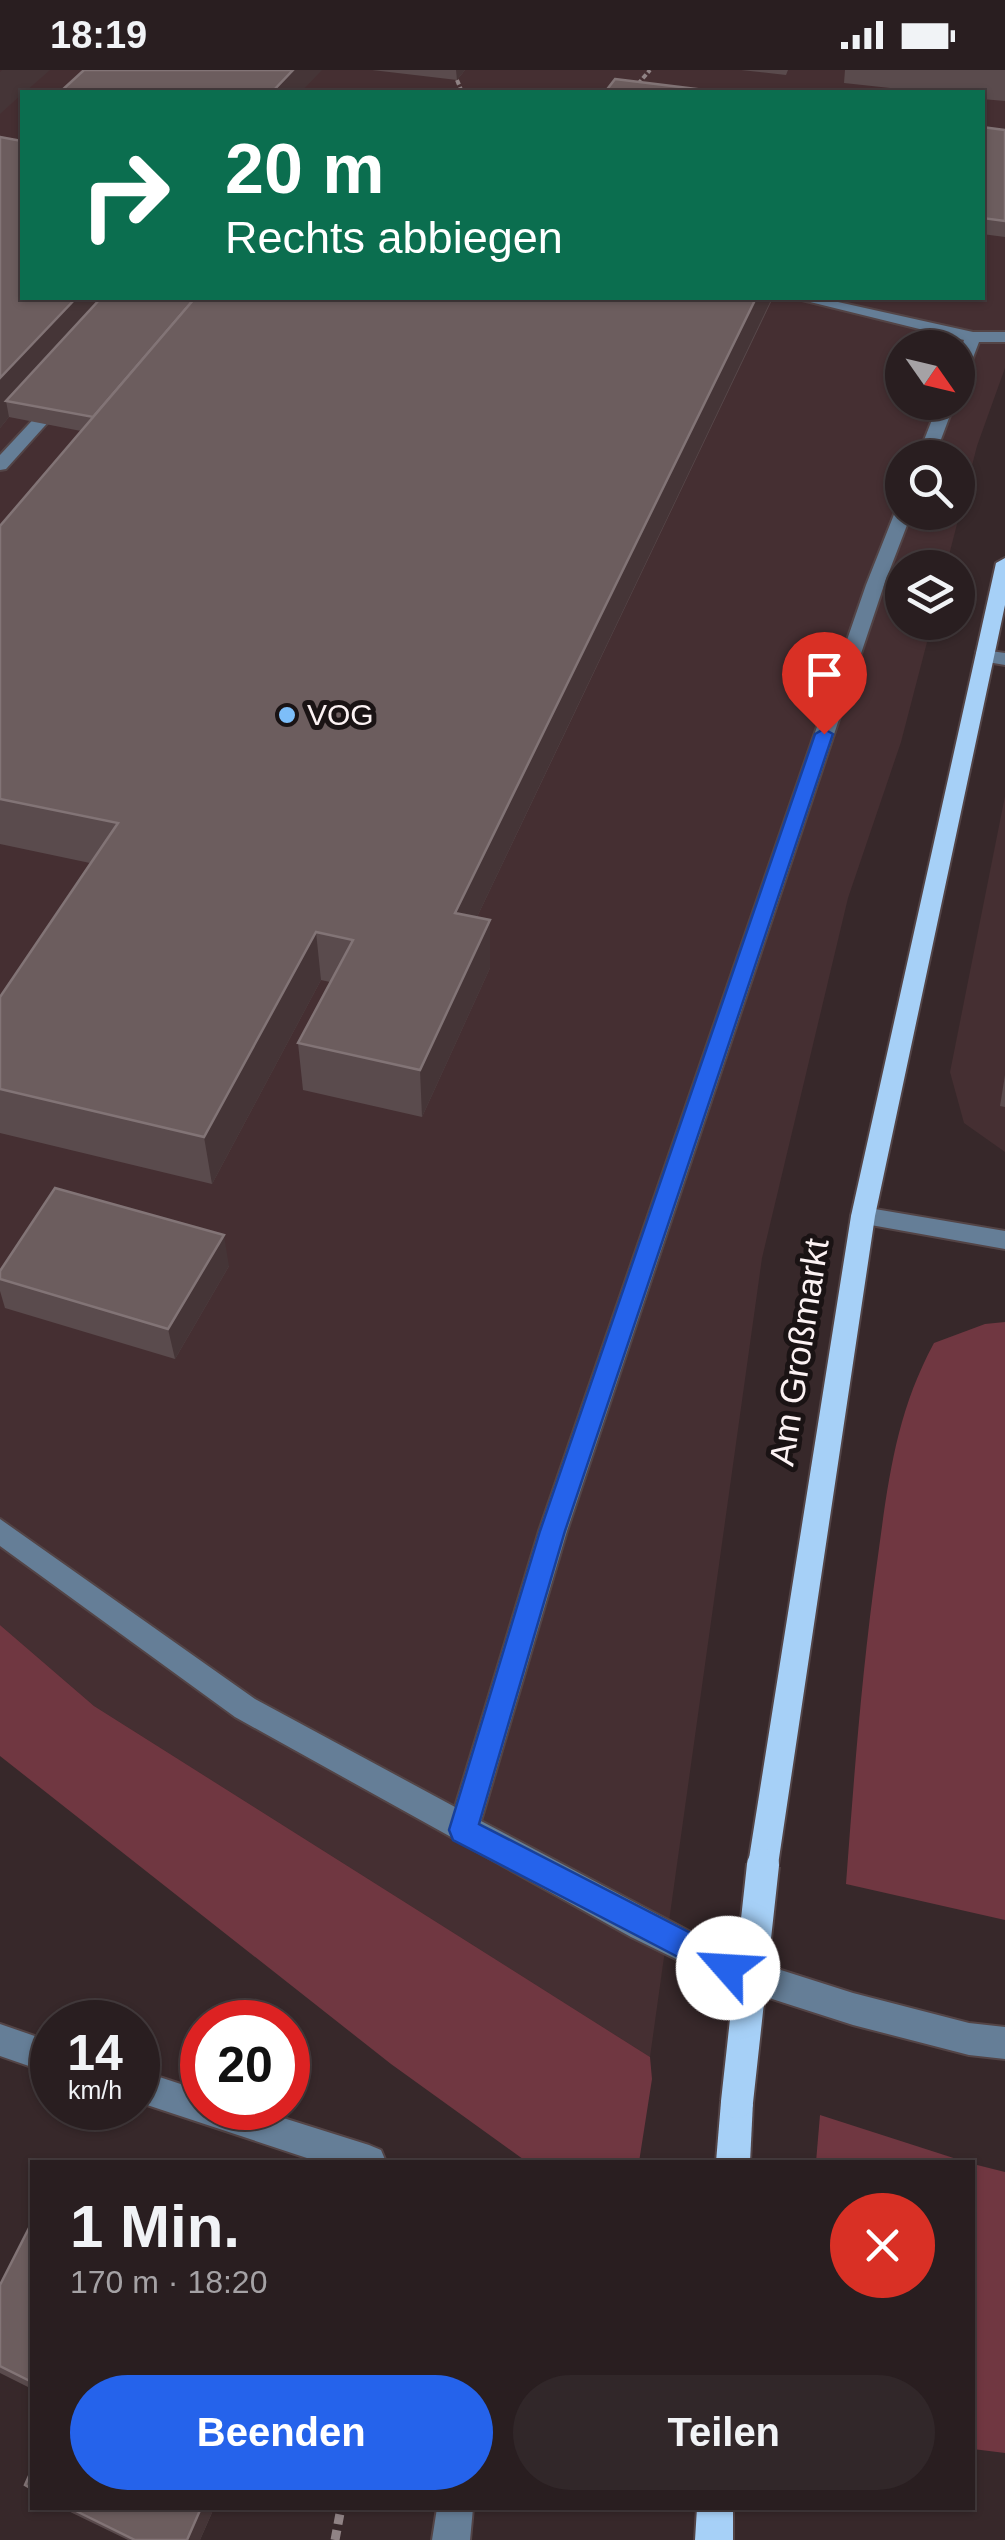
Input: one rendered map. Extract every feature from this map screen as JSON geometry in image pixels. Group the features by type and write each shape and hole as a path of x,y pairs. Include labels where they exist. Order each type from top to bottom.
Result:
{"main road":[{"name":"Am Großmarkt","path":"733,2160 762,1865 864,1216 994,658 1004,575"},
{"path":"714,2540 715,2510"}],"street":[{"path":"811,300 942,330"},
{"path":"975,337 1005,337"},
{"path":"0,464 77,381"},
{"path":"463,1830 552,1531 897,530"},
{"path":"864,1216 1005,1240"},
{"path":"0,1531 245,1708 463,1830 728,1968 886,2018 969,2040 1005,2043"},
{"path":"0,2040 30,2050"},
{"path":"272,2130 363,2160"},
{"path":"450,2540 455,2510"}],"path":[{"path":"638,84 650,70"},
{"path":"457,80 461,90"},
{"path":"335,2540 341,2510"}],"shaded area":[{"path":"0,70 1005,70 1005,368 975,454 975,440 885,440 885,530 955,530 950,550 885,550 885,640 928,640 901,742 848,898 762,1258 650,2057 94,1706 0,1625"},
{"path":"1005,796 1005,1152 964,1123 950,1072"},
{"path":"1005,1322 1005,1920 846,1884 872,1603 902,1423 934,1343 985,1324"},
{"path":"0,1625 94,1706 650,2057 652,2079 639,2160 524,2160 310,2000 0,1756"},
{"path":"820,2115 960,2160 816,2160"},
{"path":"975,2164 1005,2172 1005,2453 975,2449"}],"building":[{"path":"84,70 293,70 274,90 62,90"},
{"path":"615,79 705,90 607,90"},
{"path":"985,127 1005,130 1005,221 985,218"},
{"path":"0,137 20,141 20,300 74,300 0,378"},
{"path":"99,300 193,300 93,417 6,401"},
{"name":"VOG","path":"193,300 755,300 455,913 490,920 420,1070 298,1043 353,940 316,932 204,1137 0,1089 0,997 118,823 0,799 0,526"},
{"path":"55,1188 224,1235 168,1329 0,1279 0,1271"},
{"path":"30,2226 30,2381 0,2366 0,2285"},
{"path":"74,2510 200,2510 187,2540 135,2540"}],"place":[{"name":"VOG","path":"287,715"}],"route":[{"path":"728,1968 463,1830 552,1531 824,734"}]}
